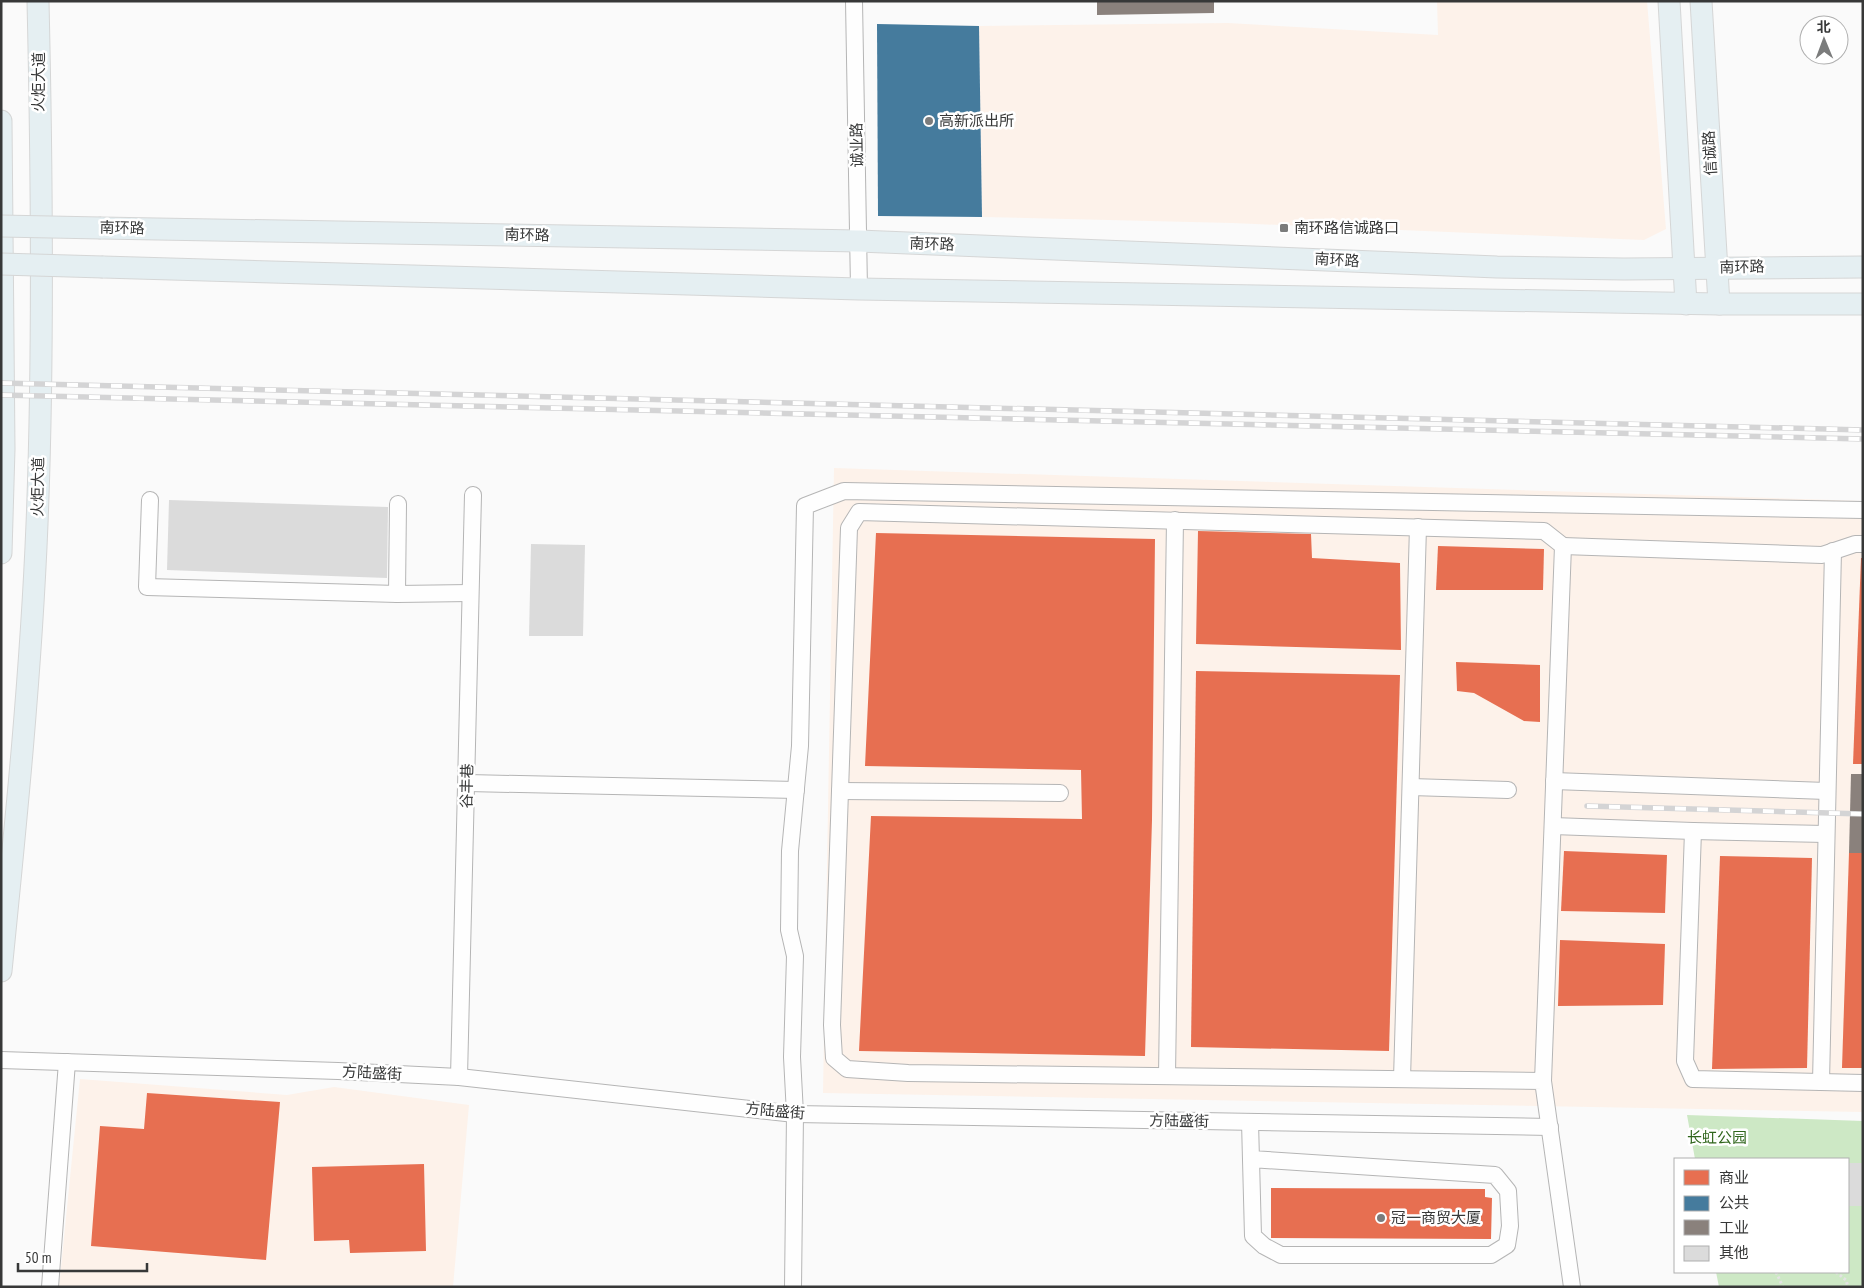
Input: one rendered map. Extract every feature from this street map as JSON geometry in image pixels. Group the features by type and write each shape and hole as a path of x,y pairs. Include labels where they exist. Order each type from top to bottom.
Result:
{"main road":[{"name":"火炬大道","path":"1,972 28,689 37,523 42,332 38,1"},
{"path":"1669,1 1686,304"},
{"name":"信诚路","path":"1701,1 1719,304"},
{"path":"1,121 4,439 1,553"},
{"name":"南环路","path":"1,226 859,241 1497,267 1863,267"},
{"path":"1,264 859,289 1686,304 1863,304"}],"street":[{"name":"诚业路","path":"854,1 859,289"},
{"path":"793,1287 795,1114 792,1057 795,956 789,930 790,851 800,746 805,506 844,491 1863,510"},
{"name":"谷丰巷","path":"459,1077 474,495"},
{"path":"150,500 147,587 397,594 470,593"},
{"path":"397,594 398,504"},
{"path":"1543,1081 908,1073 847,1069 834,1058 832,1025 849,528 859,512 1544,531 1563,546 1822,555 1855,544 1863,544"},
{"path":"1167,1076 1175,520"},
{"path":"1402,1079 1418,527"},
{"path":"1563,546 1543,1081 1572,1287"},
{"path":"1820,1082 1832,551"},
{"path":"1554,781 1826,791"},
{"path":"468,783 796,790"},
{"path":"1410,787 1508,790"},
{"path":"840,791 1060,793"},
{"path":"1552,826 1825,834"},
{"path":"1693,831 1685,1061 1693,1079 1863,1083"},
{"name":"方陆盛街","path":"1,1060 459,1077 795,1114 1550,1128"},
{"path":"50,1287 67,1062"},
{"path":"1250,1122 1250,1159 1253,1236 1264,1246 1281,1255 1491,1255 1507,1244 1510,1226 1508,1191 1495,1175 1250,1159"}],"path":[{"path":"1776,1273 1783,1287"},
{"path":"1837,1273 1846,1280 1848,1287"}],"shaded area":[{"path":"1437,1 1647,1 1666,229 1644,240 1232,223 982,217 979,26 1228,23 1438,35"},
{"path":"834,468 1863,501 1863,1112 823,1093"},
{"path":"80,1079 287,1095 334,1087 469,1105 453,1287 59,1287"}],"green space":[{"name":"长虹公园","path":"1687,1115 1863,1121 1863,1287 1719,1287 1716,1273 1849,1273 1849,1158 1695,1158"}],"building: 商业":[{"path":"1198,531 1311,534 1312,558 1400,563 1401,650 1196,644"},
{"path":"876,533 1155,539 1152,820 1145,1056 859,1051 871,816 1082,819 1081,770 865,766"},
{"path":"1438,546 1544,549 1543,590 1436,590"},
{"path":"1861,558 1863,558 1863,764 1853,764"},
{"path":"1456,662 1540,665 1540,722 1524,721 1474,693 1457,691"},
{"path":"1196,671 1400,675 1389,1051 1191,1047"},
{"path":"1564,851 1667,855 1665,913 1561,911"},
{"path":"1849,853 1863,853 1863,1068 1842,1068"},
{"path":"1720,856 1812,858 1807,1068 1712,1069"},
{"path":"1560,940 1665,944 1663,1005 1558,1006"},
{"path":"147,1093 280,1102 266,1260 91,1246 100,1126 144,1129"},
{"path":"424,1164 426,1251 350,1253 349,1240 314,1241 312,1167"},
{"name":"冠一商贸大厦","path":"1271,1188 1485,1189 1485,1197 1492,1198 1491,1239 1271,1238"}],"building: 公共":[{"name":"高新派出所","path":"877,24 979,26 982,217 878,216"}],"building: 工业":[{"path":"1097,1 1214,1 1214,13 1097,15"},
{"path":"1851,774 1863,774 1863,853 1849,853"}],"building: 其他":[{"path":"169,500 388,507 387,578 167,570"},
{"path":"531,544 585,545 583,636 529,636"},
{"path":"1849,1163 1863,1163 1863,1206 1849,1206"}],"railway":[{"path":"1,383 1863,430"},
{"path":"1,395 1863,439"},
{"path":"1587,806 1863,814"}],"place":[{"name":"高新派出所","path":"929,121"},
{"name":"南环路信诚路口","path":"1284,228"},
{"name":"冠一商贸大厦","path":"1381,1218"}]}
